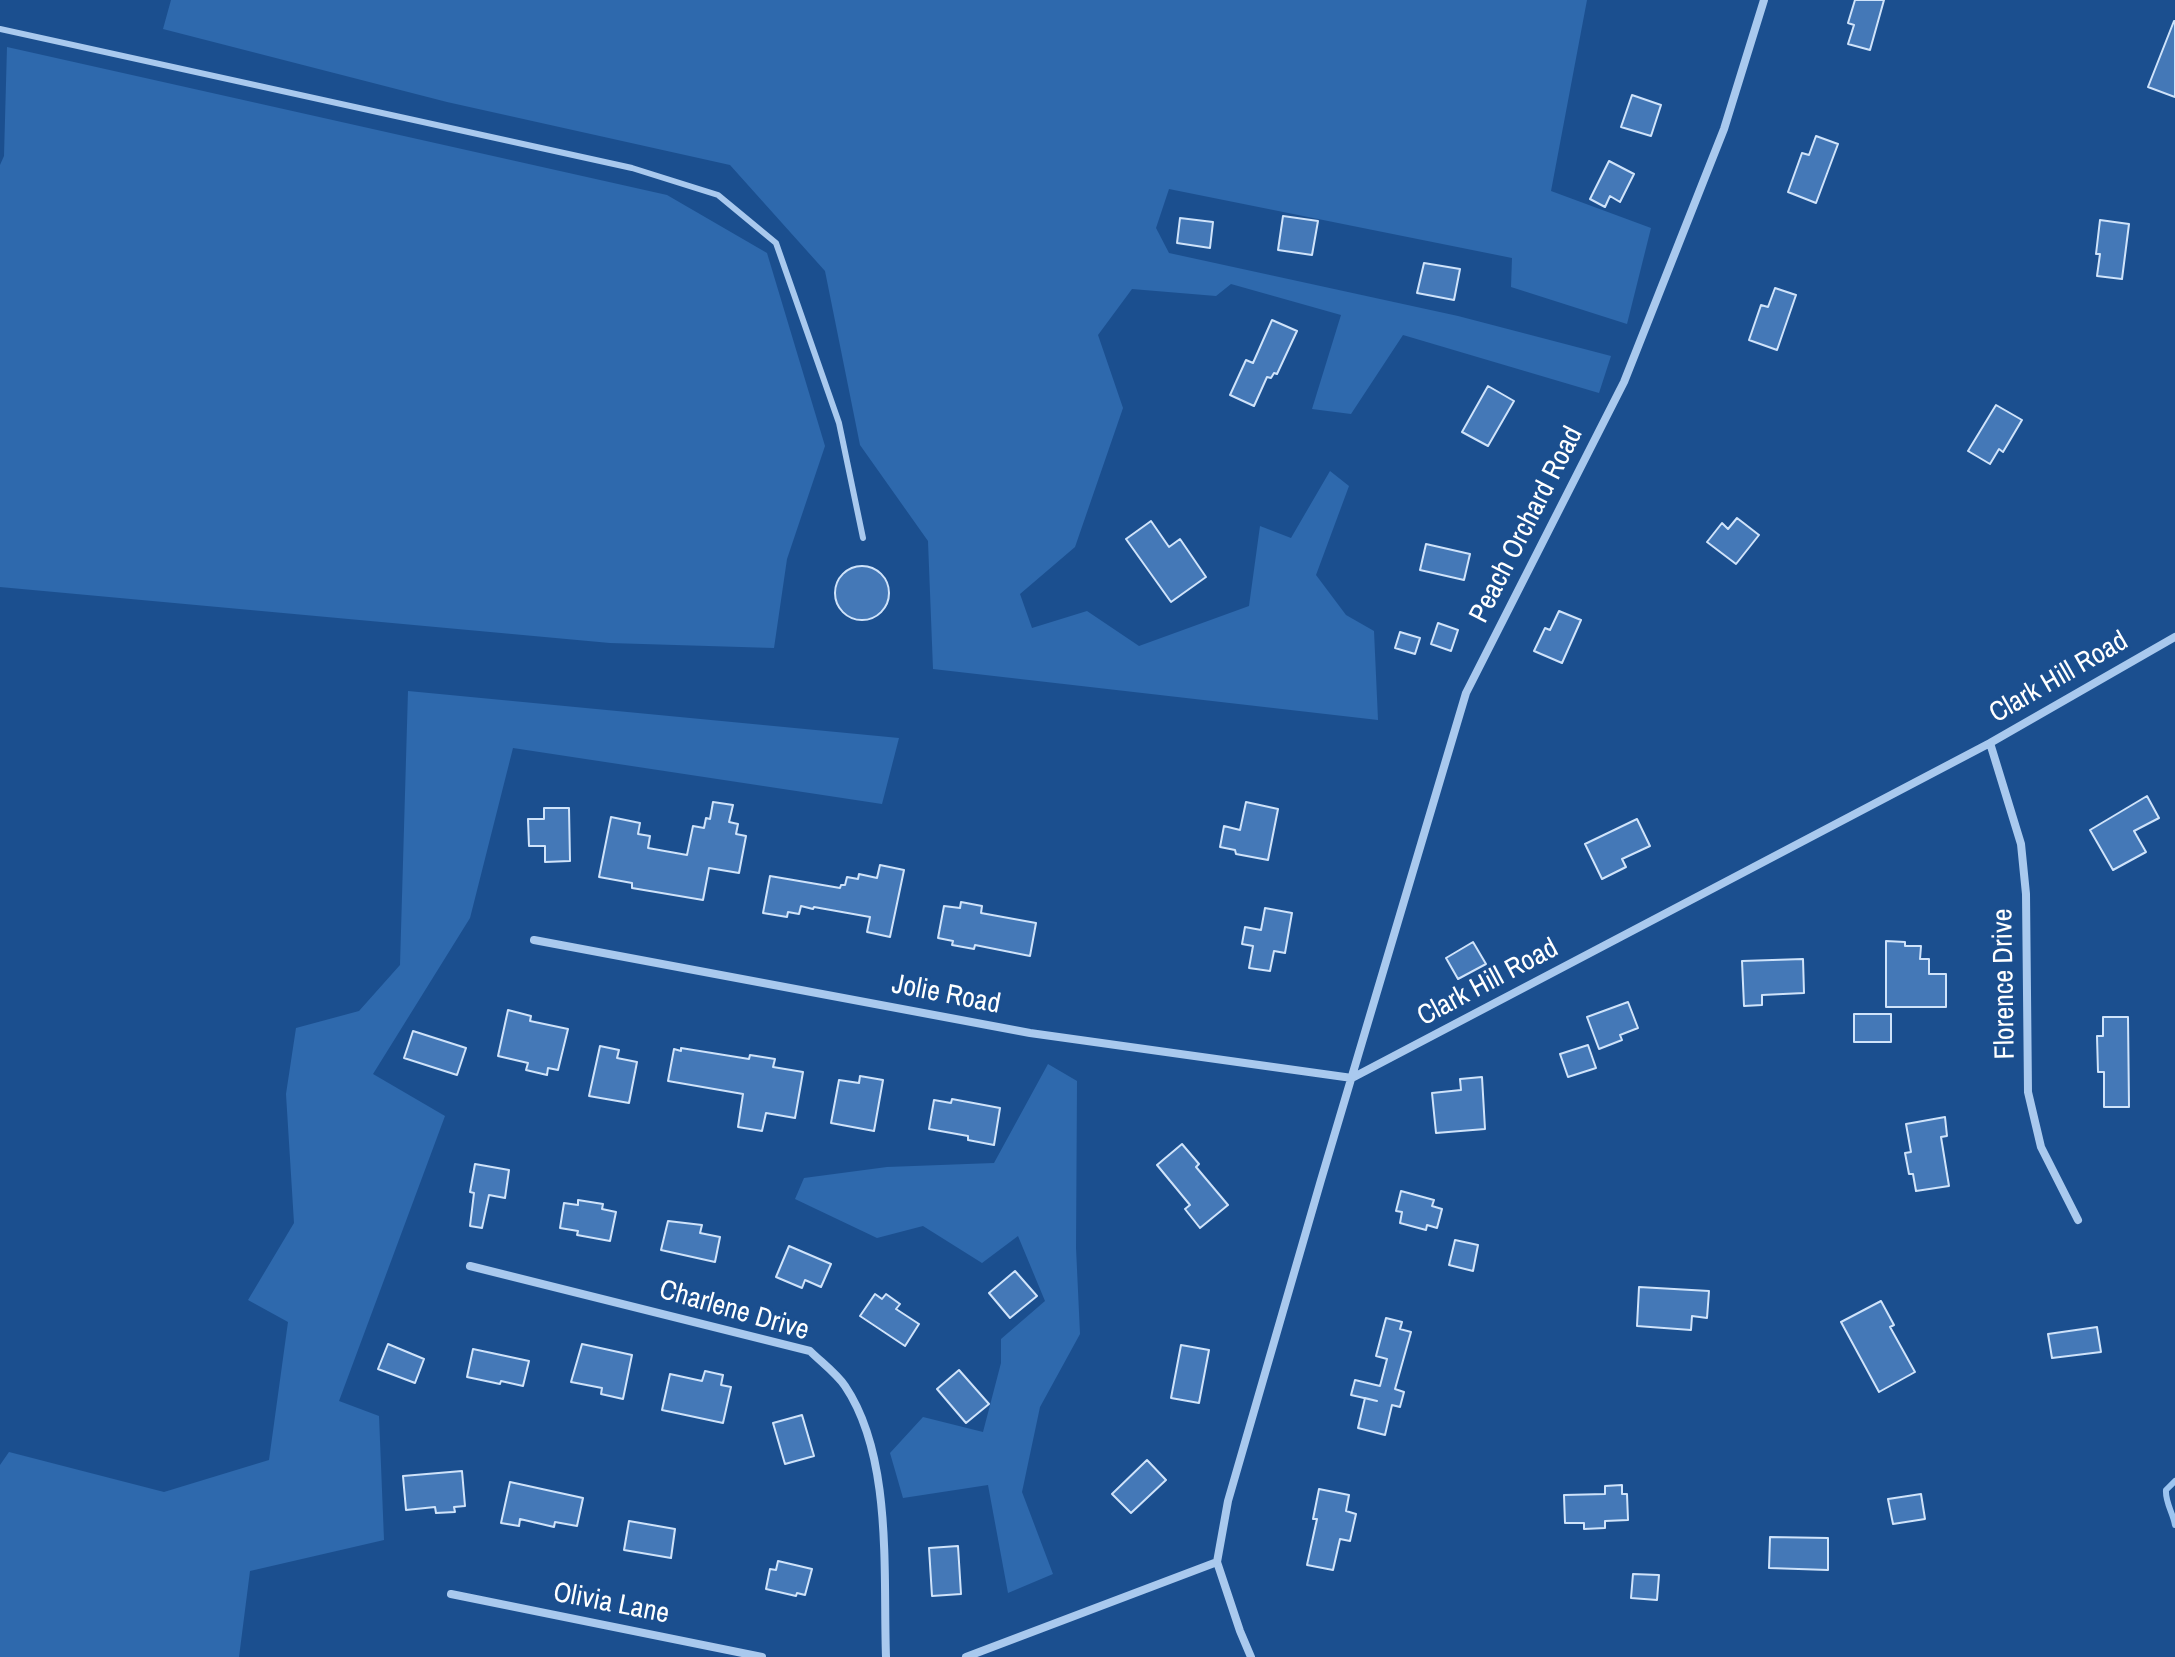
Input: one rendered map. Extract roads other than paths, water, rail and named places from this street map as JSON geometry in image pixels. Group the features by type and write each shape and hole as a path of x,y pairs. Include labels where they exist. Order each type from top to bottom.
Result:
{"street":[{"name":"Peach Orchard Road","path":"1352,1078 1466,693 1624,382 1724,129 1764,0"},
{"name":"Clark Hill Road","path":"1352,1078 1990,743 2175,637"},
{"name":"Florence Drive","path":"1990,743 2021,844 2026,894 2028,1092 2041,1147 2078,1220"},
{"name":"Jolie Road","path":"534,940 1030,1033 1352,1078"},
{"path":"1251,1657 1217,1562 1228,1501 1352,1078"},
{"name":"Charlene Drive","path":"470,1266 810,1351 844,1385 872,1446 881,1494 886,1657"},
{"path":"966,1657 1217,1562"},
{"name":"Olivia Lane","path":"451,1594 762,1657"}],"lane":[{"path":"0,29 632,168 718,195 776,243 839,423 863,538"}],"waterway":[{"path":"2175,1481 2166,1490 2175,1525"}]}
